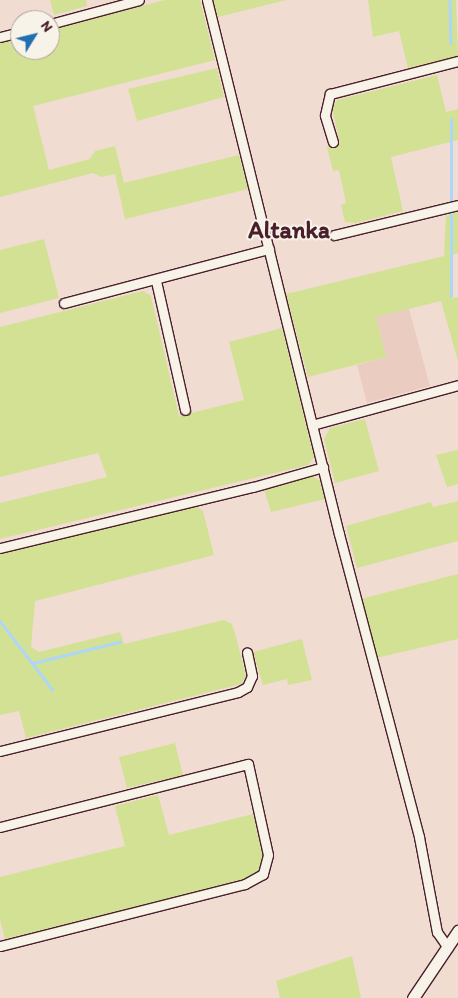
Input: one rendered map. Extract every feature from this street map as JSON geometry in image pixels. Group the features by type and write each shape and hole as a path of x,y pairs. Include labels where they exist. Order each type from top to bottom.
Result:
{"street":[{"path":"60,21 139,0"},
{"path":"207,0 322,467 419,837 437,932 448,948"},
{"path":"332,142 325,115 330,94 458,61"},
{"path":"334,235 458,205"},
{"path":"64,303 156,281 269,249"},
{"path":"156,281 184,410"},
{"path":"312,425 458,385"},
{"path":"0,548 253,487 322,467"},
{"path":"0,751 238,692 247,687 252,676 247,653"},
{"path":"0,827 248,764 268,855 263,874 245,884 0,946"},
{"path":"413,998 458,931"}],"shaded area":[{"path":"409,309 430,386 367,403 357,365 386,357 376,317"}],"green space":[{"path":"50,0 86,0 87,6 60,13 60,10 53,10"},
{"path":"165,0 200,0 215,60 33,106 49,170 90,159 95,151 115,146 124,183 239,155 248,189 125,219 115,174 101,177 93,173 0,197 0,43 10,40 10,60 60,60 60,27"},
{"path":"213,0 286,0 218,17"},
{"path":"368,0 456,0 458,56 408,68 399,31 373,37"},
{"path":"217,68 224,97 137,121 128,89"},
{"path":"437,75 446,112 458,109 458,140 391,157 403,211 356,223 345,222 341,205 346,203 339,170 333,171 327,147 340,143 332,108 337,100"},
{"path":"458,212 458,253 452,255 452,298 458,297 458,361 441,301 376,317 386,357 308,377 286,294 444,256 446,216"},
{"path":"44,239 59,298 0,313 0,250"},
{"path":"143,291 151,296 179,416 244,400 229,342 282,328 314,457 308,465 0,539 0,503 107,477 98,453 0,477 0,327"},
{"path":"365,419 379,471 335,483 324,439 330,428"},
{"path":"458,450 458,484 447,487 436,455"},
{"path":"312,476 320,481 325,499 271,512 264,489"},
{"path":"458,501 458,541 357,568 346,526 431,502 433,507"},
{"path":"195,506 203,511 214,555 35,601 31,647 39,652 120,632 124,644 224,620 232,624 236,637 246,676 241,684 26,738 19,711 0,715 0,554"},
{"path":"458,574 458,639 376,658 361,599"},
{"path":"302,639 312,680 288,685 287,679 263,685 253,652"},
{"path":"175,743 183,775 127,788 119,757"},
{"path":"158,795 169,835 253,814 265,865 257,877 5,939 0,919 0,877 125,846 115,806"},
{"path":"352,956 361,998 280,998 276,981"}],"waterway":[{"path":"450,0 451,43"},
{"path":"451,120 451,200"},
{"path":"451,215 451,296"},
{"path":"0,621 52,689"},
{"path":"33,663 119,642"}],"district":[{"name":"Altanka","path":"289,230"}]}
